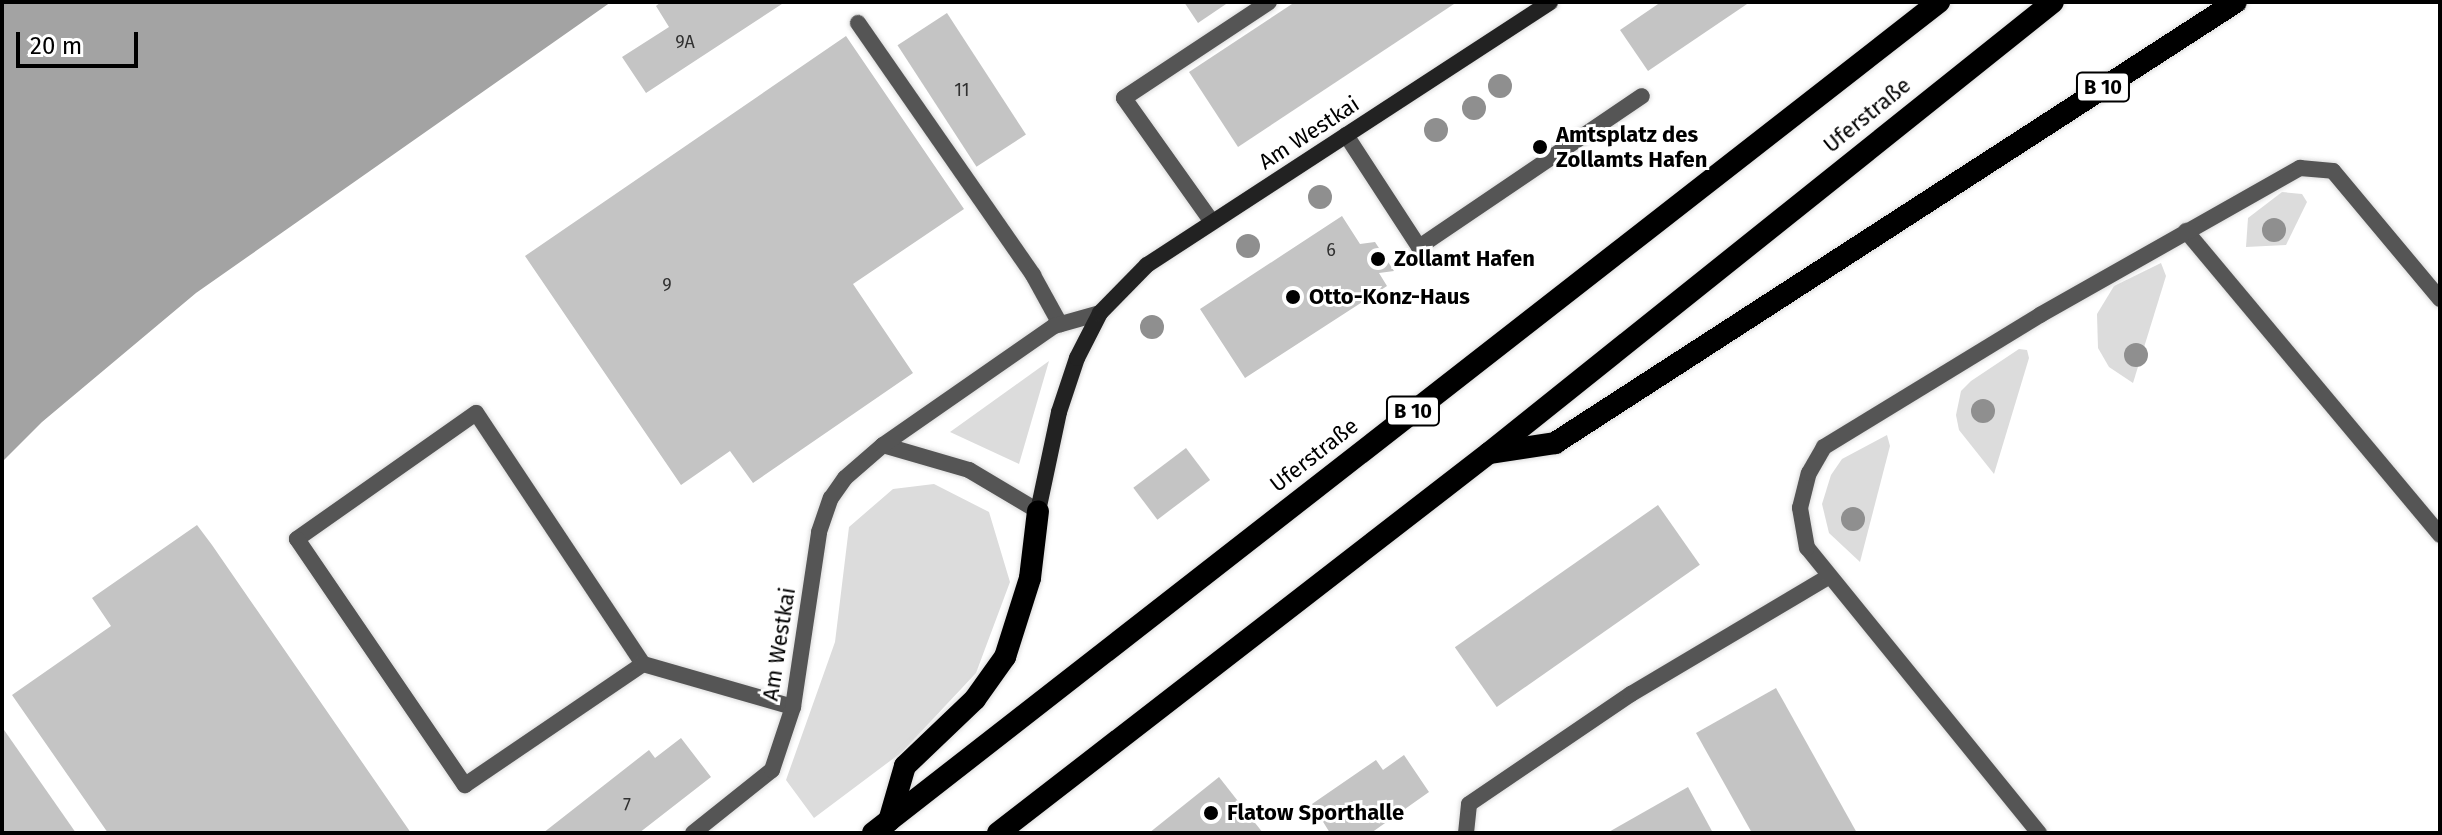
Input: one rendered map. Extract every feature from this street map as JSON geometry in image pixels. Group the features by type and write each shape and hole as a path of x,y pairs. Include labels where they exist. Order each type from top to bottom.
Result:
{"highway":[{"name":"Uferstraße","path":"881,827 1939,2"},
{"name":"Uferstraße","path":"998,833 1489,453 2053,2"},
{"name":"B 10","path":"1489,453 1555,443 2236,2"},
{"name":"B 10","path":"881,827 905,766 975,699 1005,657 1030,578 1038,511"}],"main road":[{"name":"Am Westkai","path":"1038,511 1059,412 1077,358 1100,313 1147,265 1550,2"}],"street":[{"path":"1212,222 1124,98 1269,2"},
{"path":"858,23 1033,275 1060,324"},
{"path":"1346,135 1419,247 1642,96"},
{"path":"2039,833 1807,548 1800,508 1824,447 2186,231 2300,168 2333,171 2440,299"},
{"path":"2186,231 2440,535"},
{"name":"Am Westkai","path":"693,833 772,770 793,707 819,532 831,498 845,478 883,445 1060,324 1100,313"},
{"path":"643,664 465,785 297,539 476,413 643,664 793,707"},
{"path":"883,445 969,470 1038,511"},
{"path":"1466,833 1469,804 1631,694 1828,577"}],"shaded area":[{"path":"2,2 611,2 196,293 42,422 2,462"},
{"path":"2282,192 2302,194 2307,202 2286,245 2246,247 2248,218"},
{"path":"2161,263 2166,276 2133,383 2109,367 2098,348 2097,314 2114,286"},
{"path":"2019,349 2027,350 2029,358 1994,474 1959,430 1956,415 1961,391"},
{"path":"1049,361 1019,464 950,432"},
{"path":"1887,435 1890,446 1860,562 1829,533 1822,504 1831,475 1842,459"},
{"path":"934,484 989,512 1010,582 976,673 902,752 814,818 786,780 835,642 849,527 893,489"}],"building":[{"path":"661,2 785,2 646,93 622,57 669,27 656,6"},
{"path":"1184,2 1229,2 1198,23"},
{"path":"1295,2 1457,2 1238,147 1189,72"},
{"path":"1661,2 1750,2 1648,71 1620,30"},
{"path":"947,13 1026,135 976,167 898,45"},
{"path":"846,36 964,209 853,284 913,373 753,483 730,451 681,485 525,256"},
{"name":"Otto-Konz-Haus","path":"1342,216 1360,244 1375,242 1394,271 1379,273 1387,286 1245,378 1200,309"},
{"path":"1186,448 1210,480 1157,520 1133,488"},
{"path":"1658,505 1700,565 1497,707 1455,647"},
{"path":"197,525 411,833 108,833 12,695 111,626 92,598"},
{"path":"1776,688 1857,833 1752,833 1696,733"},
{"path":"2,727 76,833 2,833"},
{"path":"681,738 711,777 639,833 543,833 649,750 655,758"},
{"path":"1404,755 1429,792 1371,833 1330,833 1312,804 1376,760 1383,770"},
{"name":"Flatow Sporthalle","path":"1219,777 1263,833 1149,833"},
{"path":"1688,787 1713,833 1607,833"}],"place":[{"name":"Amtsplatz des Zollamts Hafen","path":"1540,147"},
{"name":"Zollamt Hafen","path":"1378,259"},
{"name":"Otto-Konz-Haus","path":"1293,297"},
{"name":"Flatow Sporthalle","path":"1211,813"}]}
